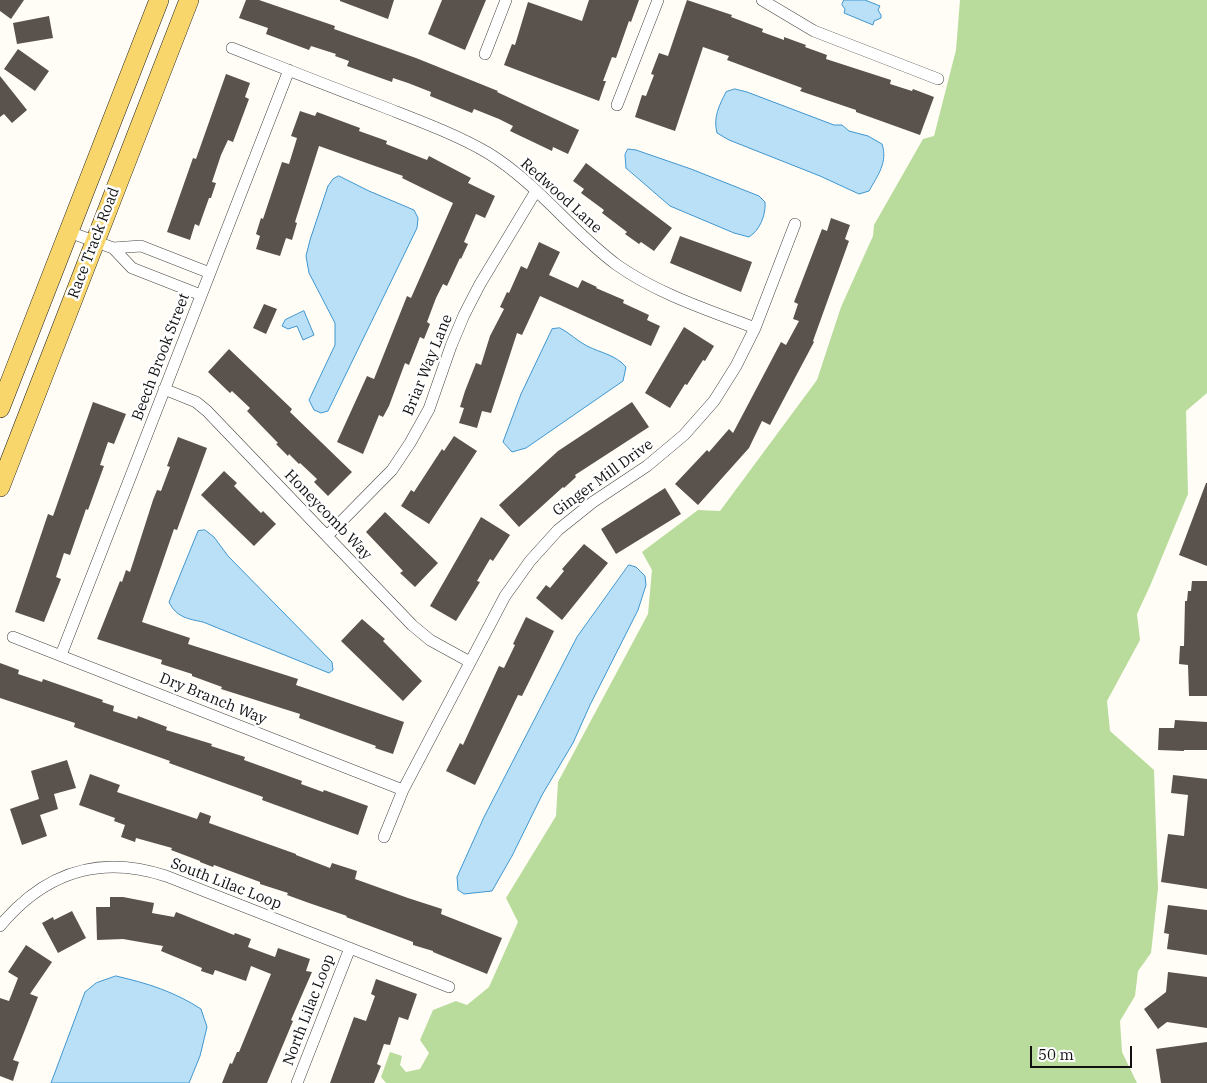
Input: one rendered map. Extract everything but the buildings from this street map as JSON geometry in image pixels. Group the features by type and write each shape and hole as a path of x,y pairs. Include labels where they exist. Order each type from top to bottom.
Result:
{"main road":[{"name":"Race Track Road","path":"0,408 159,0"},
{"name":"Race Track Road","path":"0,487 189,0"}],"street":[{"path":"486,54 506,0"},
{"path":"617,105 658,0"},
{"path":"763,0 814,31 938,79"},
{"name":"Redwood Lane","path":"232,48 430,125 488,153 524,179 581,236 618,265 680,300 754,328"},
{"name":"Beech Brook Street","path":"61,655 288,70"},
{"name":"Briar Way Lane","path":"327,536 392,470 410,443 429,409 464,315 480,284 536,191"},
{"name":"Ginger Mill Drive","path":"384,837 403,790 505,596 530,561 558,530 593,502 647,466 684,435 714,401 736,366 754,328 795,224"},
{"path":"69,232 113,248 141,246 210,272"},
{"path":"113,248 132,268 201,295"},
{"name":"Honeycomb Way","path":"164,389 196,402 207,411 412,625 430,640 470,662"},
{"name":"Dry Branch Way","path":"13,637 403,790"},
{"name":"South Lilac Loop","path":"0,926 24,900 48,883 89,869 134,868 166,876 449,987"},
{"name":"North Lilac Loop","path":"297,1083 350,948"}],"green space":[{"path":"960,0 1207,0 1207,393 1186,411 1188,494 1137,614 1140,640 1107,701 1110,731 1154,770 1158,889 1151,953 1138,971 1135,996 1120,1021 1122,1052 1137,1083 386,1083 381,1077 390,1052 402,1056 400,1065 406,1072 420,1069 429,1053 420,1040 433,1010 456,1001 467,1005 489,987 518,922 506,898 556,816 558,782 648,614 652,570 642,552 698,510 720,511 817,380 841,307 873,236 874,225 923,139 934,136 956,50"}],"water":[{"path":"844,0 865,0 880,6 878,10 881,18 874,21 873,25 844,13 845,9 842,5"},
{"path":"735,89 834,125 842,125 849,131 868,136 882,144 884,151 883,163 869,191 859,194 820,176 729,140 717,133 716,117 719,107 726,92"},
{"path":"628,149 691,169 759,196 765,202 765,207 759,226 749,237 734,233 670,206 626,168 625,155"},
{"path":"339,176 414,210 418,218 417,228 328,411 321,413 314,410 309,400 335,345 335,323 309,273 306,256 328,186 333,179"},
{"path":"304,311 314,335 303,340 297,326 288,329 282,326 285,320"},
{"path":"560,328 583,344 622,363 626,367 623,381 526,448 512,452 503,442 521,394 552,329"},
{"path":"205,530 214,537 228,556 332,662 333,670 329,673 203,622 192,620 175,611 169,602 198,531"},
{"path":"629,565 636,567 645,576 646,585 638,610 573,743 542,795 512,856 492,891 464,894 458,890 457,877 484,817 577,637"},
{"path":"116,976 160,989 201,1009 207,1027 200,1056 189,1083 51,1083 85,992 96,983"}]}
